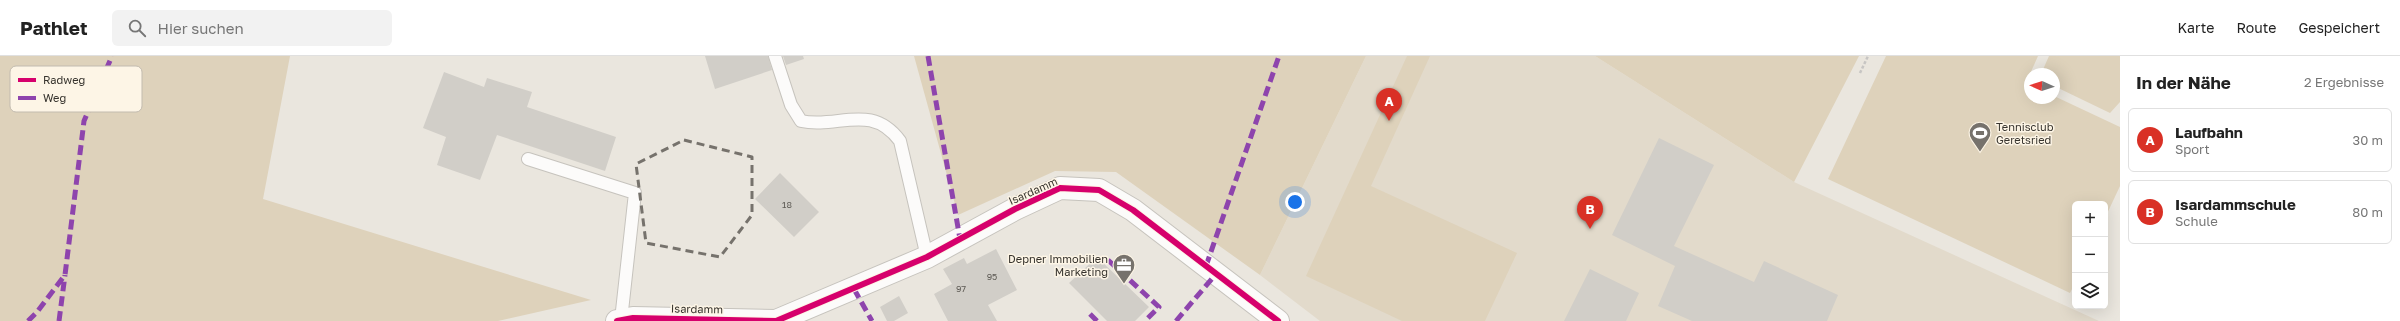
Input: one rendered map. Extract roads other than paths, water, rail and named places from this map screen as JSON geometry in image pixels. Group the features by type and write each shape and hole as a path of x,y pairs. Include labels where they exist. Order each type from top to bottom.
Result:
{"street":[{"name":"Isardamm","path":"619,321 633,318 776,321 927,257 1015,209 1060,188 1098,190 1133,210 1278,321"}],"lane":[{"path":"775,56 791,105 801,121 812,123 860,118 891,130 900,141 927,257"},
{"path":"528,159 635,192 619,321"}],"place":[{"name":"Laufbahn","path":"1389,121"},
{"name":"Tennisclub Geretsried","path":"1980,152"},
{"name":"Isardammschule","path":"1590,229"},
{"name":"Depner Immobilien Marketing","path":"1124,284"}]}
